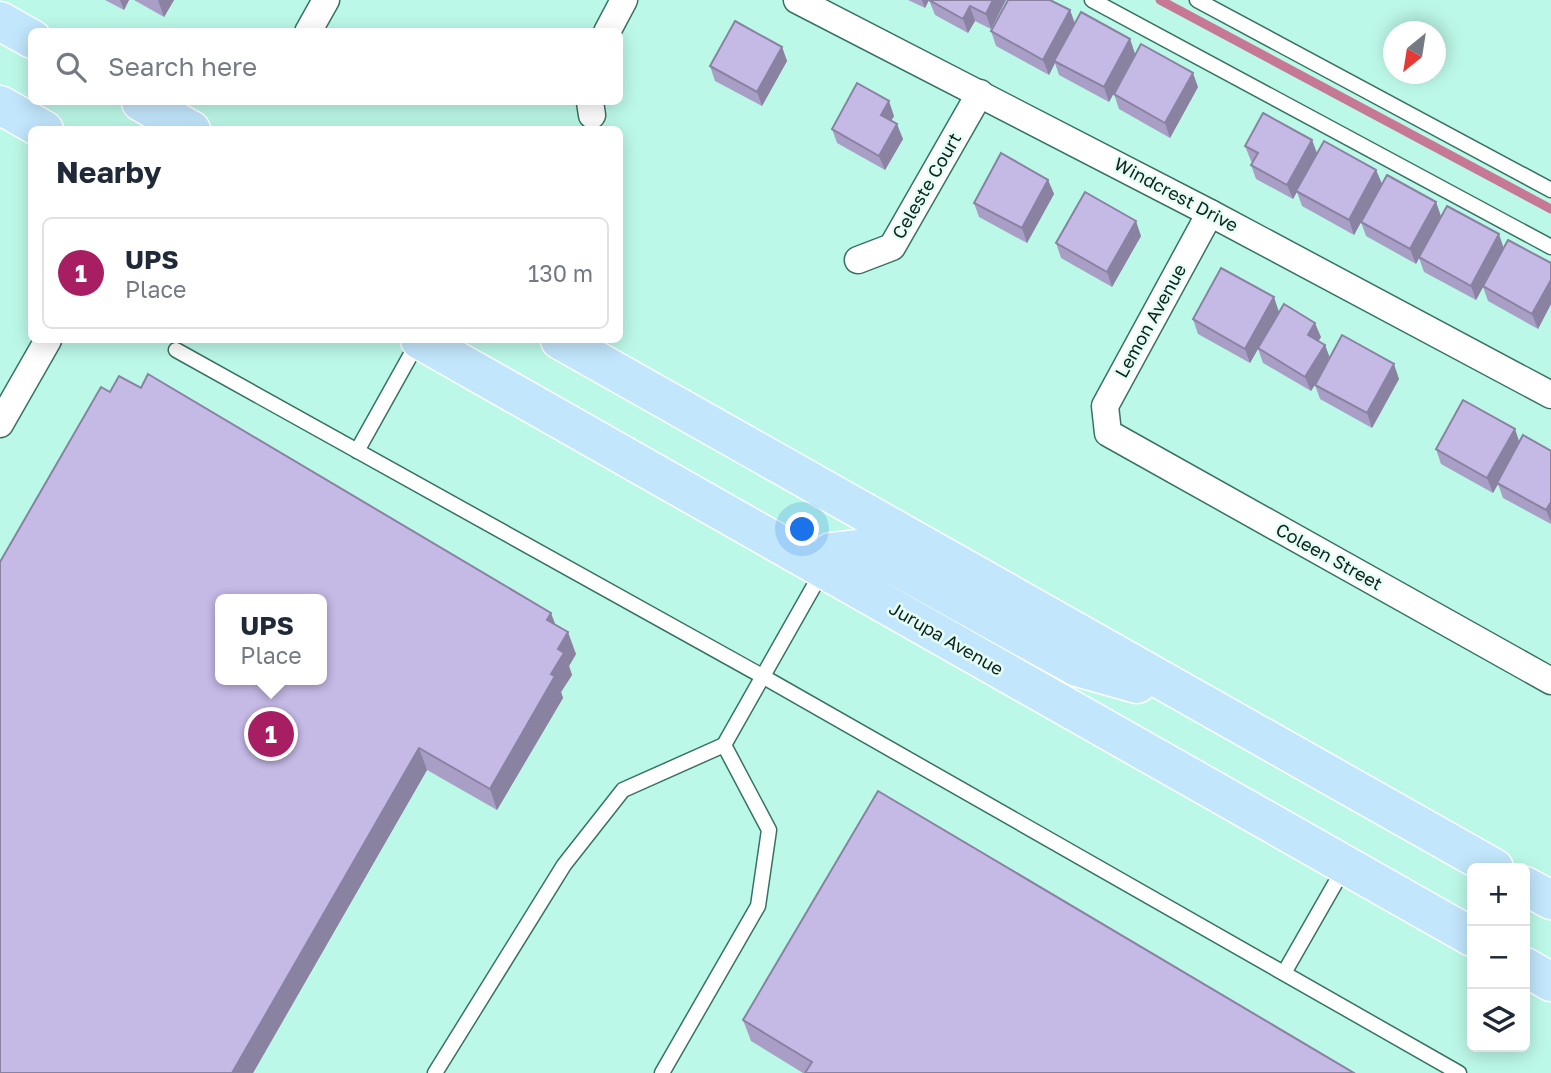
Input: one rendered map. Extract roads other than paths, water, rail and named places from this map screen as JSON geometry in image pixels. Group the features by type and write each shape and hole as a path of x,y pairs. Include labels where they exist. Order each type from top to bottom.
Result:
{"main road":[{"path":"0,21 28,37"},
{"path":"0,105 37,126"},
{"path":"146,105 178,126"},
{"name":"Jurupa Avenue","path":"424,343 1467,934"},
{"path":"565,343 1485,863"},
{"path":"824,569 831,552 857,549 897,567 1077,667 1194,699"},
{"path":"1530,889 1551,900"},
{"path":"1530,970 1551,982"}],"street":[{"path":"310,28 326,0"},
{"path":"609,28 624,0"},
{"name":"Windcrest Drive","path":"797,0 1210,213 1551,395"},
{"name":"Celeste Court","path":"858,260 892,247 980,93"},
{"name":"Lemon Avenue","path":"1108,433 1105,406 1210,213"},
{"path":"0,424 46,343"},
{"name":"Coleen Street","path":"1108,433 1551,681"}],"lane":[{"path":"1092,0 1551,247"},
{"path":"1197,0 1551,190"},
{"path":"357,451 417,343"},
{"path":"176,350 762,676 1459,1073"},
{"path":"435,1073 564,866 624,790 724,745 824,569"},
{"path":"662,1073 758,906 769,830 724,745"},
{"path":"1284,973 1345,866"}],"waterway":[{"path":"1160,0 1551,209"}],"place":[{"name":"UPS","path":"271,734"}]}
